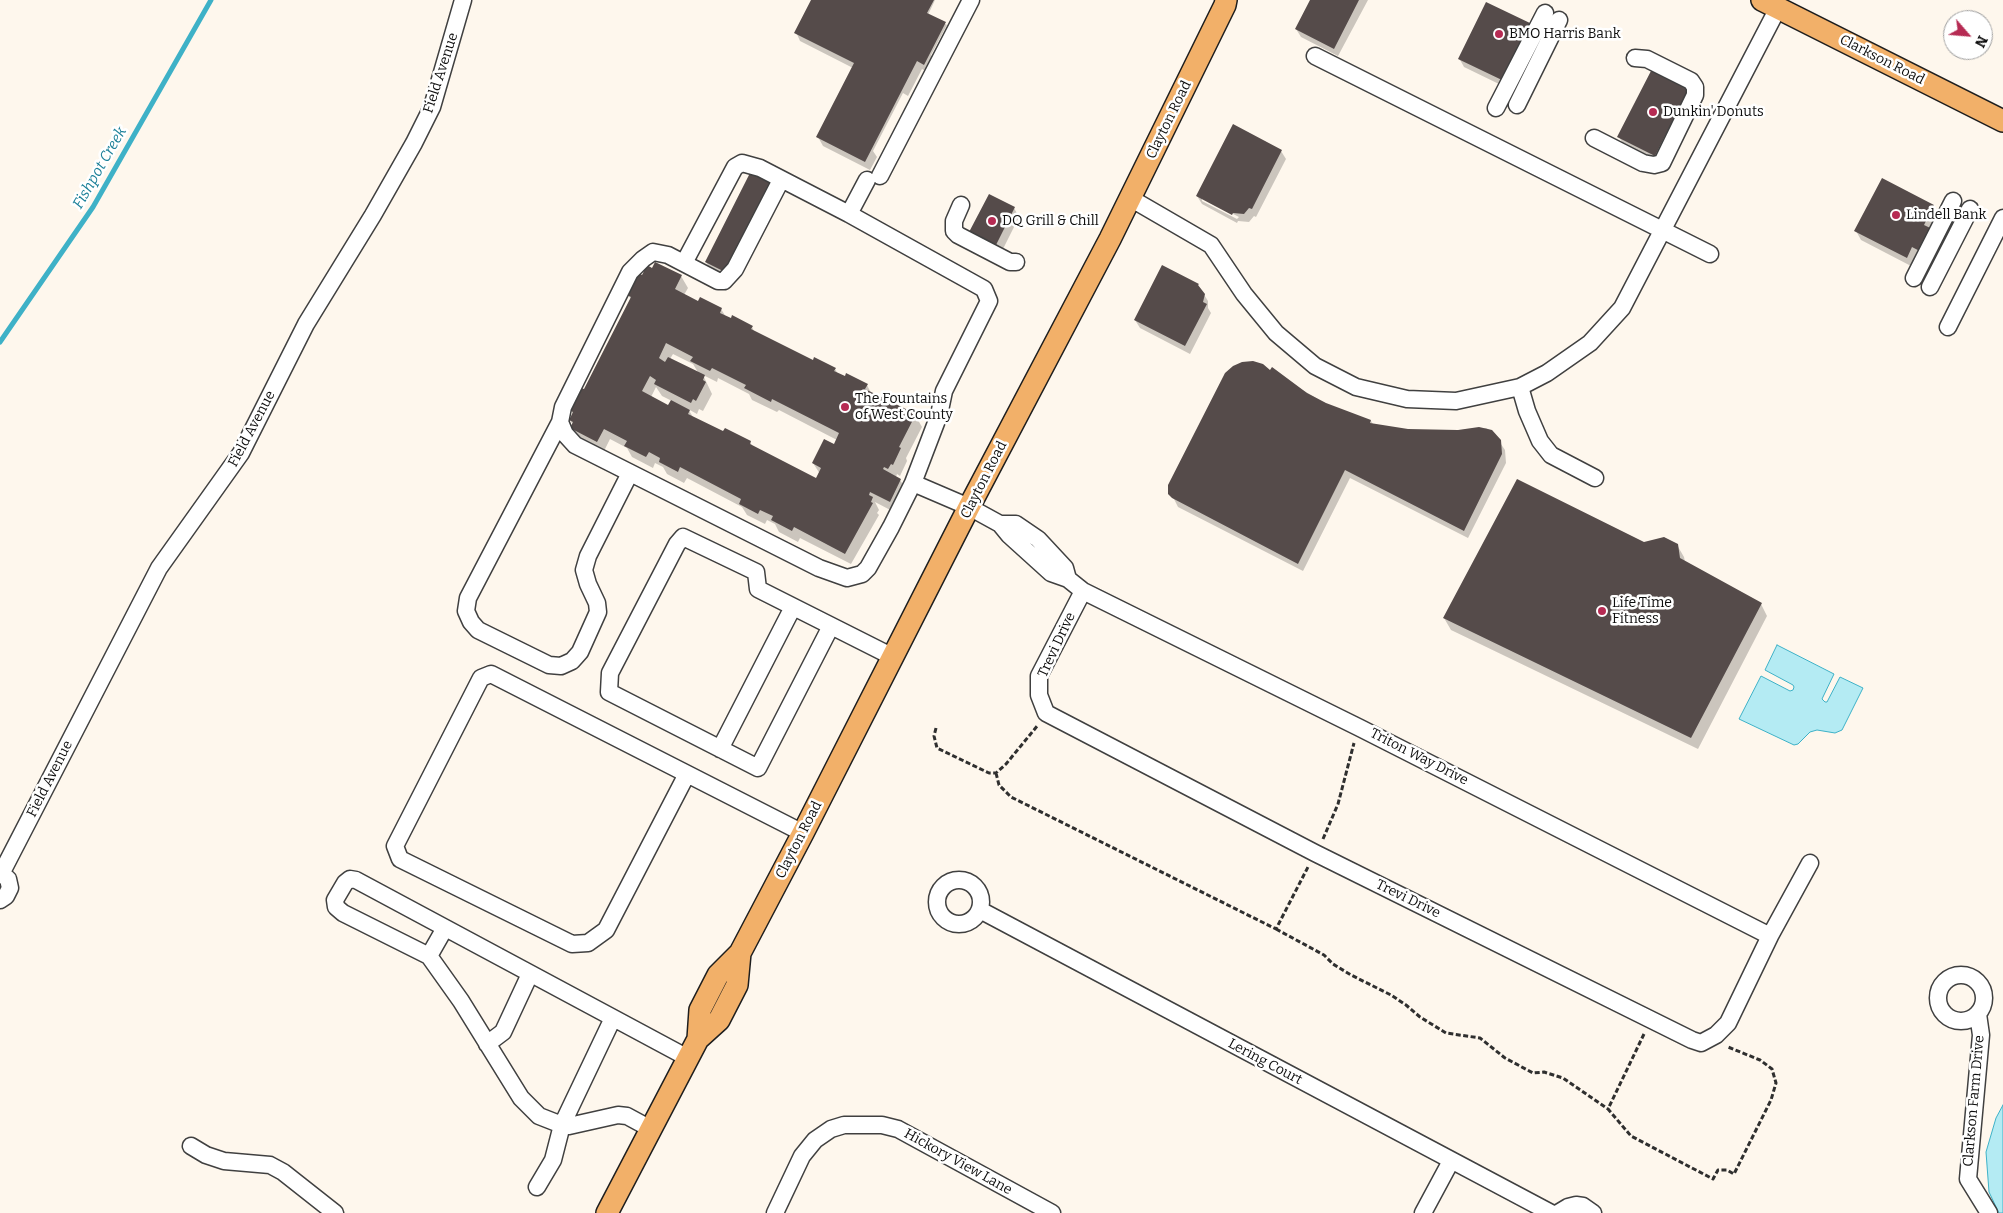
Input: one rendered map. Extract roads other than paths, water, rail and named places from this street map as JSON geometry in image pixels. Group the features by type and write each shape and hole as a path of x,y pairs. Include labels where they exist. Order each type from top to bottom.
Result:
{"main road":[{"name":"Clayton Road","path":"608,1213 698,1038 700,1010 718,975 740,953 803,833 969,507 1130,198 1228,2"},
{"name":"Clarkson Road","path":"1770,4 2003,121"}],"street":[{"name":"Field Avenue","path":"0,900 6,896 10,888 8,880 1,874 159,568 241,453 306,324 378,207 414,143 432,107 463,0"},
{"path":"849,214 873,178 970,0"},
{"path":"1130,198 1211,245 1244,294 1276,333 1315,366 1356,387 1407,399 1456,401 1520,387 1547,373 1590,343 1622,308 1663,231 1770,4"},
{"path":"1556,19 1512,106 1556,19"},
{"path":"1315,56 1710,254"},
{"path":"1594,138 1643,162 1654,165 1662,163 1696,96 1696,87 1691,81 1647,59 1635,58"},
{"path":"560,422 565,434 575,444 819,568 847,578 862,574 868,568 913,483 939,415 944,390 989,301 984,289 849,214 760,168 742,163 735,167 684,263"},
{"path":"630,473 588,556 584,570 597,603 598,612 580,652 572,661 561,666 549,665 478,630 471,622 466,611 468,598 560,422 563,407 630,272 653,252 668,255 718,281 724,281 735,269 781,180"},
{"path":"1957,203 1918,280 1957,203"},
{"path":"961,205 954,221 954,231 958,235 1010,262 1016,262"},
{"path":"1948,327 2003,218"},
{"path":"1520,387 1527,411 1540,441 1551,454 1595,478"},
{"name":"Triton Way Drive","path":"913,483 969,507 1000,524 1016,524 1038,539 1065,568 1068,579 1082,591 1369,732 1770,936"},
{"path":"831,626 758,768 609,692 610,673 677,544 684,537 756,572 758,589 893,657"},
{"name":"Trevi Drive","path":"1082,591 1039,676 1039,695 1046,713 1312,852 1692,1040 1701,1043 1716,1035 1728,1023 1770,936 1810,863"},
{"path":"720,749 793,607"},
{"path":"687,774 606,930 588,943 572,944 400,859 395,846 481,678 491,674 803,833"},
{"path":"651,1129 627,1116 618,1115 565,1125 539,1116 521,1098 429,956 343,913 336,907 335,900 345,883 350,879 356,880 688,1058"},
{"name":"Lering Court","path":"980,910 1551,1213"},
{"path":"429,956 445,928"},
{"path":"487,1044 503,1032 530,974"},
{"name":"Clarkson Farm Drive","path":"1978,1014 1981,1035 1968,1179 1989,1213"},
{"path":"537,1187 553,1160 565,1125 613,1018"},
{"name":"Hickory View Lane","path":"775,1213 802,1156 815,1140 844,1125 882,1125 898,1129 1052,1213"},
{"path":"191,1146 206,1155 224,1161 270,1165 283,1172 335,1213"},
{"path":"1423,1213 1451,1160"},
{"path":"1558,1213 1576,1205 1583,1206 1593,1213"}],"water":[{"path":"1777,645 1834,674 1822,699 1825,702 1827,702 1840,677 1863,688 1842,730 1835,733 1817,730 1810,732 1798,744 1794,745 1739,719 1761,676 1790,691 1793,690 1793,685 1765,670"},
{"path":"2003,1105 2003,1213 1999,1213 1989,1192 1986,1152 1996,1118"}],"waterway":[{"name":"Fishpot Creek","path":"0,342 93,207 211,0"}],"place":[{"name":"BMO Harris Bank","path":"1499,34"},
{"name":"Dunkin' Donuts","path":"1653,112"},
{"name":"Lindell Bank","path":"1896,215"},
{"name":"DQ Grill & Chill","path":"992,221"},
{"name":"The Fountains of West County","path":"845,407"},
{"name":"Life Time Fitness","path":"1602,611"}]}
